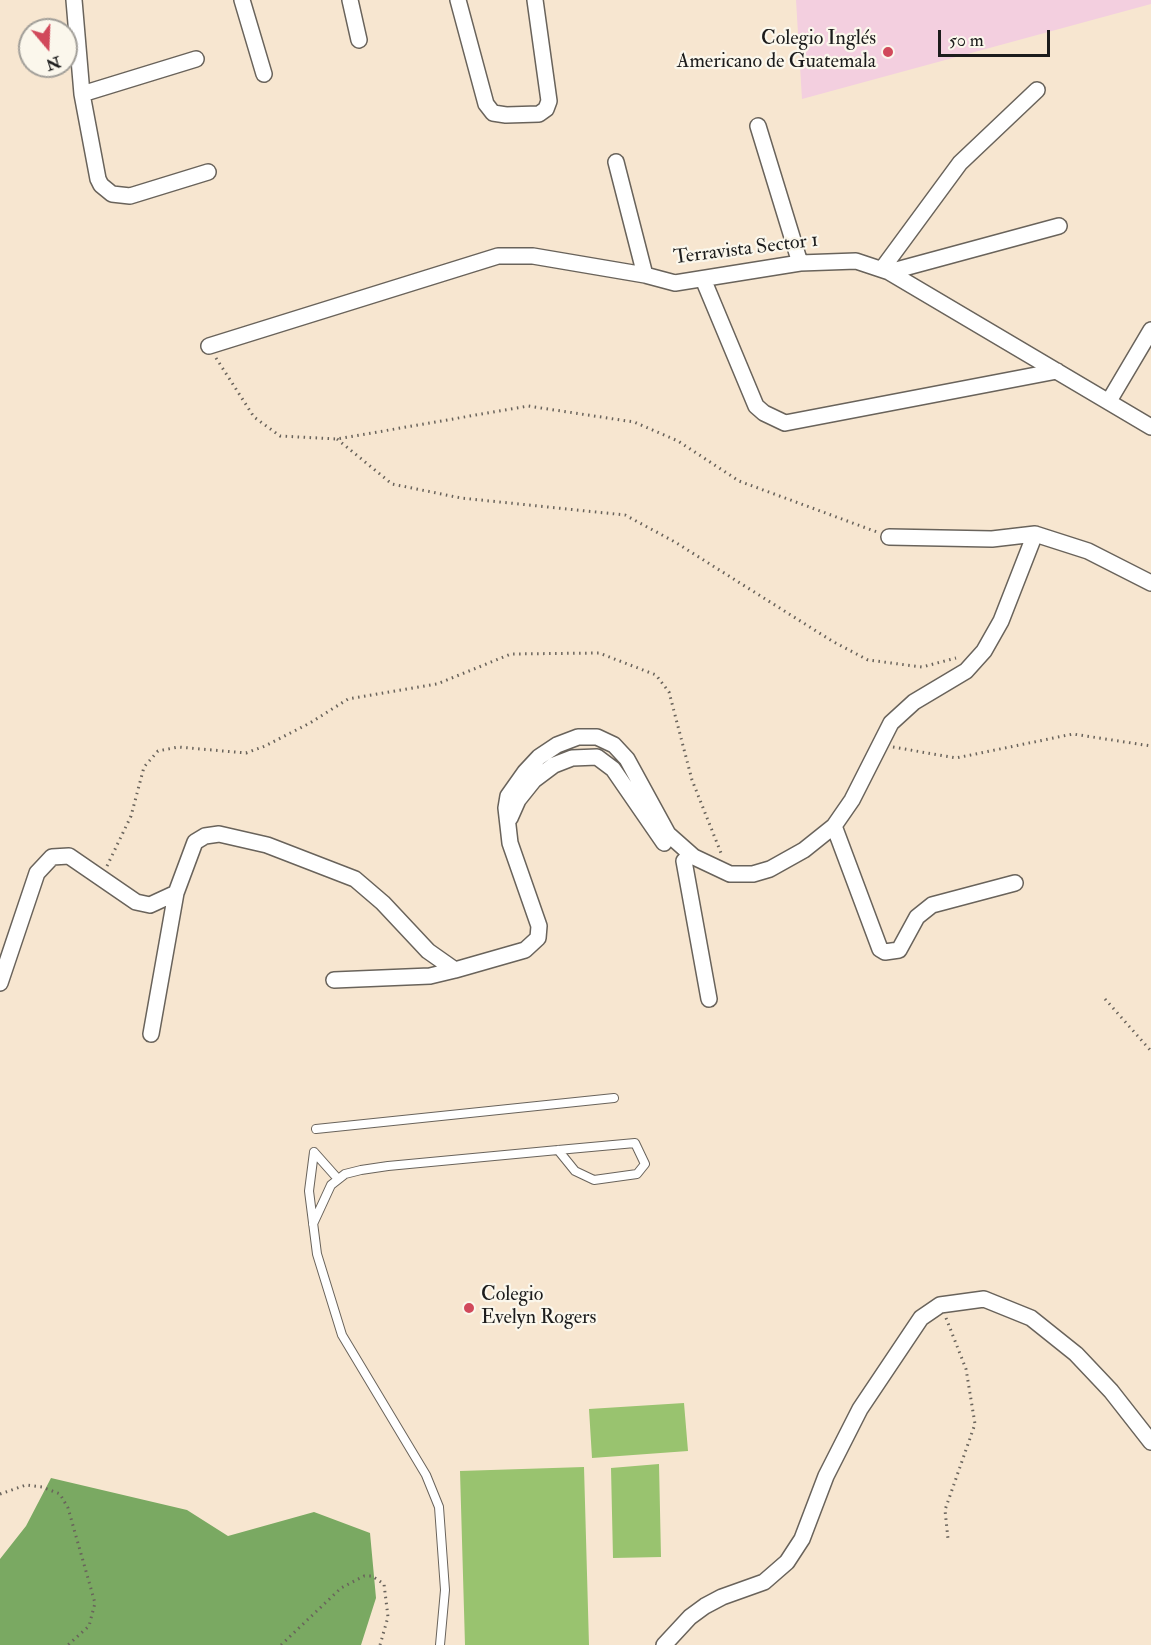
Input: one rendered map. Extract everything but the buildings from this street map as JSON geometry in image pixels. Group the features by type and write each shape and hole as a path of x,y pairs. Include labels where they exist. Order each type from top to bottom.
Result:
{"street":[{"path":"74,0 82,94 98,179 112,194 130,196 208,172"},
{"path":"242,0 264,74"},
{"path":"350,0 359,40"},
{"path":"458,0 486,104 493,113 506,115 539,114 546,109 549,101 535,0"},
{"path":"82,94 196,59"},
{"path":"886,270 960,163 1036,90"},
{"path":"758,126 800,263"},
{"path":"616,162 645,274"},
{"path":"886,270 1059,226"},
{"name":"Terravista Sector 1","path":"209,346 498,256 533,256 645,274 675,283 800,263 842,260 886,270 1151,427"},
{"path":"703,279 756,406 764,413 785,423 1057,371"},
{"path":"1109,401 1151,330"},
{"path":"889,537 992,539 1035,534 1089,551 1151,583"},
{"path":"507,823 518,800 534,780 554,765 572,758 597,757 614,769 658,836 684,861 712,867 730,874 753,874 770,870 804,850 834,826 852,800 891,723 914,702 966,671 984,651 1001,621 1035,534"},
{"path":"334,980 430,976 525,950 538,938 539,926 510,843 507,823 508,796 525,772 539,758 557,745 578,737 597,737 614,745 627,759 668,834 677,845 712,867"},
{"path":"834,826 880,949 885,952 899,950 917,917 932,905 1015,883"},
{"path":"151,1034 177,893 195,842 205,836 228,834 267,845 355,879 383,903 428,951 455,970"},
{"path":"0,984 37,873 47,861 57,855 69,856 136,902 159,903 177,893"},
{"path":"684,861 709,999"},
{"path":"664,1645 690,1617 705,1606 722,1596 764,1582 787,1562 802,1539 826,1476 860,1409 921,1318 940,1305 984,1299 1031,1318 1076,1354 1111,1391 1151,1442"}],"lane":[{"path":"316,1129 614,1098"},
{"path":"313,1225 327,1192 338,1179 353,1172 388,1166 558,1150 635,1143 645,1161 641,1171 634,1175 601,1180 580,1176 558,1150"},
{"path":"338,1179 314,1152 309,1191 317,1254 342,1335 426,1475 440,1507 445,1590 440,1645"}],"path":[{"path":"209,346 254,417 280,436 337,439 528,406 634,422 678,441 738,481 889,537"},
{"path":"337,439 392,484 461,498 625,515 675,542 832,641 868,660 922,667 984,651"},
{"path":"101,877 131,816 144,767 158,751 178,747 246,753 301,728 348,699 437,684 511,654 599,652 656,675 669,692 692,780 730,874"},
{"path":"879,745 956,758 1073,735 1151,746"},
{"path":"1106,999 1151,1051"},
{"path":"940,1305 966,1369 975,1424 945,1510 948,1539"},
{"path":"0,1494 26,1485 42,1487 60,1494 68,1508 95,1603 89,1626 68,1645"},
{"path":"281,1645 341,1588 356,1579 372,1576 384,1584 387,1601 388,1617 380,1645"}],"shaded area":[{"name":"Colegio Inglés Americano de Guatemala","path":"796,0 1151,0 1151,4 802,99"}],"green space":[{"path":"684,1403 688,1451 592,1458 589,1409"},
{"path":"659,1464 661,1557 613,1558 611,1468"},
{"path":"584,1467 589,1645 465,1645 460,1471"},
{"path":"51,1478 187,1510 228,1536 314,1512 370,1533 376,1598 361,1645 0,1645 0,1559 26,1526"}],"place":[{"name":"Colegio Inglés Americano de Guatemala","path":"888,52"},
{"name":"Colegio Evelyn Rogers","path":"469,1308"}]}
